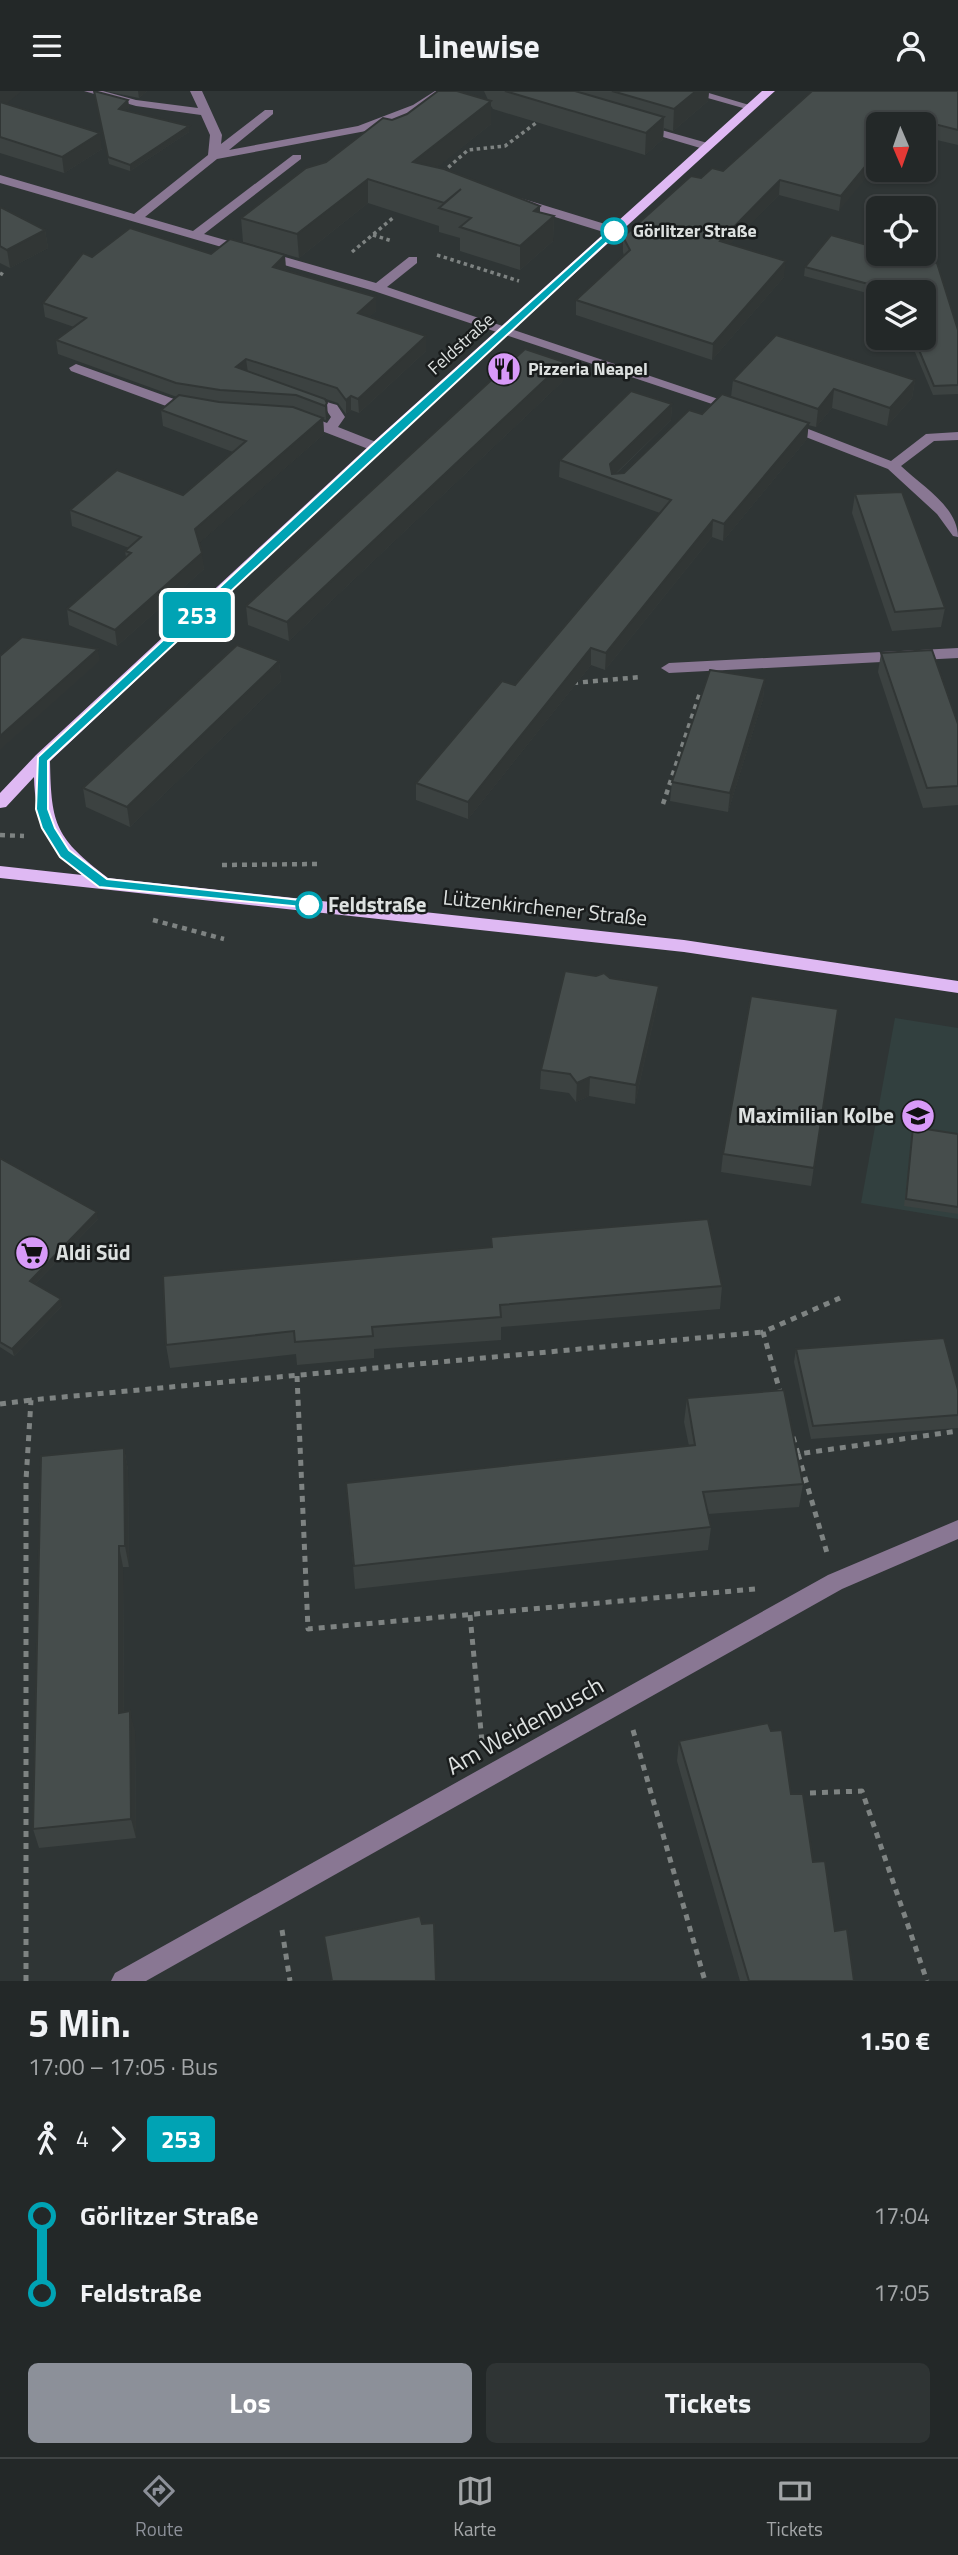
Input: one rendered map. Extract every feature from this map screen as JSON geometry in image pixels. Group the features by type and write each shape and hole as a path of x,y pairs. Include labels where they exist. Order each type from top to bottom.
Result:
{"main road":[{"name":"Feldstraße","path":"0,803 42,759 376,447 769,91"},
{"path":"42,759 42,809 48,828 64,853 104,884"},
{"name":"Lützenkirchener Straße","path":"0,872 684,946 958,987"}],"street":[{"path":"90,91 136,103 206,112"},
{"path":"196,91 216,135 214,156"},
{"path":"214,156 362,130 413,111 443,91"},
{"path":"689,91 751,107"},
{"path":"137,217 269,113"},
{"path":"630,124 708,146"},
{"path":"196,234 298,157"},
{"path":"0,179 327,272 505,330 703,402 752,413"},
{"path":"501,197 614,231"},
{"path":"378,288 413,260"},
{"path":"76,368 171,403 210,409"},
{"path":"295,396 331,408 338,417 330,429"},
{"path":"288,414 376,447"},
{"path":"775,420 893,466 942,511 958,533"},
{"path":"893,466 931,437 958,436"},
{"path":"669,668 958,653"},
{"name":"Am Weidenbusch","path":"123,1981 835,1582 958,1529"}],"path":[{"path":"437,177 468,150 505,146 548,114"},
{"path":"327,272 394,217"},
{"path":"373,235 394,242"},
{"path":"427,252 548,291"},
{"path":"0,273 5,276"},
{"path":"663,804 710,666"},
{"path":"563,684 670,674 669,668"},
{"path":"213,866 272,862 318,865"},
{"path":"0,1404 763,1332 840,1297"},
{"path":"763,1332 784,1405"},
{"path":"297,1376 308,1629 768,1588"},
{"path":"26,1981 26,1480 31,1400"},
{"path":"791,1429 835,1582"},
{"path":"798,1454 958,1431"},
{"path":"470,1615 486,1778"},
{"path":"617,1704 637,1737 705,1981"},
{"path":"810,1793 862,1791 927,1981"},
{"path":"277,1895 290,1981"}],"shaded area":[{"name":"Maximilian Kolbe","path":"895,1018 958,1028 958,1219 861,1203"}],"building":[{"path":"94,91 128,100 119,109 189,126 130,165 108,157"},
{"path":"438,91 457,91 491,101 413,162 444,169 540,206 534,211 554,216 520,246 460,227 471,218 439,208 461,189 444,203 368,179 297,234 241,218 306,168 326,162 383,118 392,120 407,114"},
{"path":"505,91 575,91 664,117 646,133"},
{"path":"612,91 696,91 674,109"},
{"path":"812,91 958,91 958,130 936,124 936,112 866,112 866,166 841,196 780,180 720,241 786,261 713,344 576,300 630,250 623,237 691,176 701,178 712,168 723,171"},
{"path":"0,102 100,133 62,157 0,137"},
{"path":"0,207 45,230 7,250 0,246"},
{"path":"130,228 211,254 230,239 285,255 273,267 376,297 358,313 426,336 358,399 351,396 346,400 337,388 246,359 236,367 325,399 325,406 296,395 220,390 176,383 56,340 86,318 43,303 83,253 92,257"},
{"path":"831,235 866,245 866,266 936,266 937,263 958,330 958,385 934,386 919,350 936,350 936,280 866,280 866,283 805,267"},
{"path":"776,335 915,380 890,408 834,389 818,409 733,380"},
{"path":"525,349 564,362 287,622 246,606"},
{"path":"631,391 672,404 610,464 612,474 624,473 689,410 702,414 722,394 809,423 724,524 713,520 606,653 591,648 468,802 416,783 502,681 515,685 671,500 560,460"},
{"path":"179,395 219,402 293,407 323,418 195,529 202,553 115,630 67,609 131,553 125,551 141,537 70,510 117,470 183,495 246,441 161,410"},
{"path":"902,492 945,608 895,612 855,494"},
{"path":"22,637 98,649 0,736 0,656"},
{"path":"237,645 279,661 127,807 83,788"},
{"path":"932,650 958,724 958,786 927,788 881,653"},
{"path":"710,670 765,679 730,793 672,782"},
{"path":"565,971 596,976 604,973 610,978 659,986 636,1085 590,1077 577,1083 570,1074 541,1070"},
{"path":"751,996 838,1009 814,1168 723,1154"},
{"path":"913,1127 958,1134 958,1207 906,1199"},
{"name":"Aldi Süd","path":"0,1158 97,1212 30,1281 61,1299 12,1349 0,1342"},
{"path":"708,1219 722,1286 500,1305 501,1317 372,1327 373,1336 295,1342 294,1331 166,1345 163,1276 492,1247 491,1237"},
{"path":"944,1338 958,1390 958,1415 813,1426 796,1349"},
{"path":"784,1390 803,1484 703,1492 711,1527 354,1566 346,1483 695,1445 687,1398"},
{"path":"124,1448 125,1546 119,1546 119,1713 130,1711 131,1819 33,1829 41,1456"},
{"path":"768,1723 771,1731 782,1730 791,1794 803,1794 813,1862 825,1861 835,1931 847,1929 854,1981 749,1981 679,1741"},
{"path":"420,1916 422,1924 434,1923 436,1981 332,1981 324,1936"}],"bus line":[{"name":"253","path":"309,905 104,884 64,853 48,828 42,809 42,759 376,447 614,231"}],"place":[{"name":"Görlitzer Straße","path":"614,231"},
{"name":"Pizzeria Neapel","path":"504,369"},
{"name":"Feldstraße","path":"309,905"},
{"name":"Maximilian Kolbe","path":"918,1116"},
{"name":"Aldi Süd","path":"32,1253"}]}
